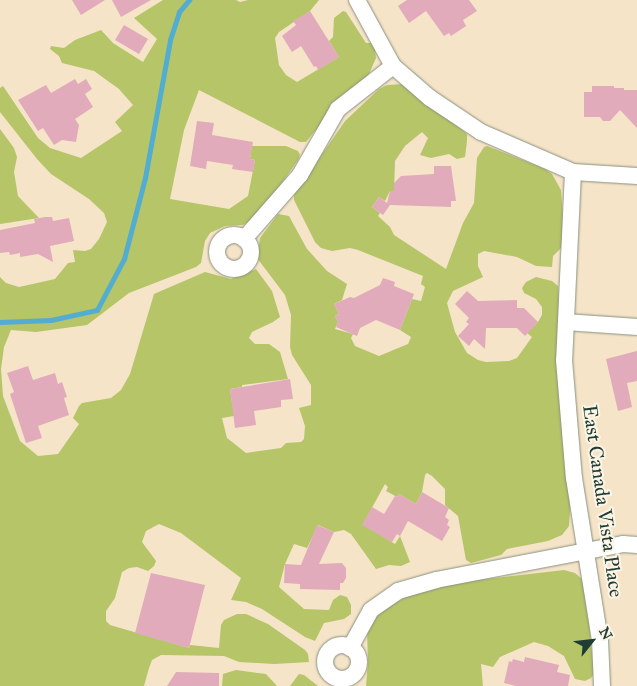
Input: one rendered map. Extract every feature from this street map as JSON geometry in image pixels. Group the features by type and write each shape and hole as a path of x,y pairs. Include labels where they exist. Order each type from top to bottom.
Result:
{"street":[{"path":"357,0 393,66 430,98 481,132 573,172 637,176"},
{"path":"244,239 300,175 338,109 393,66"},
{"name":"East Canada Vista Place","path":"573,172 564,360 574,478 588,552 600,640 602,686"},
{"path":"566,322 637,327"},
{"path":"350,648 370,610 398,591 436,580 623,544 637,545"}],"green space":[{"path":"163,0 236,0 240,2 248,0 319,0 310,11 279,32 275,38 279,65 286,75 297,82 339,57 329,41 333,37 334,18 343,11 346,12 366,43 374,43 376,58 369,74 336,105 306,142 300,142 199,90 184,130 170,199 229,209 248,196 255,160 250,159 252,146 286,146 298,151 300,155 298,160 272,197 248,222 243,225 225,226 210,233 205,241 201,263 196,267 129,293 87,325 36,332 11,330 4,347 1,369 3,396 20,441 38,456 58,454 79,424 73,418 79,406 82,403 111,398 121,390 130,374 154,294 205,272 231,279 256,269 272,291 280,317 252,332 249,338 255,344 269,344 280,352 288,379 242,385 242,387 230,389 234,416 222,418 227,438 246,453 281,448 286,443 301,442 304,439 305,426 299,408 311,405 311,385 292,355 290,347 291,315 285,295 257,258 260,238 278,214 289,216 307,249 327,271 347,284 342,300 334,304 339,314 335,316 338,322 335,329 353,334 351,338 355,346 379,356 408,344 411,337 400,330 412,299 421,301 425,287 421,284 423,276 358,250 350,248 332,251 321,248 315,242 294,200 294,195 345,121 379,89 387,85 404,84 467,134 467,141 465,157 457,159 449,154 431,158 420,155 428,138 422,132 405,146 395,161 394,191 390,191 385,201 379,197 372,207 380,213 378,216 390,227 394,235 446,269 463,223 474,203 477,158 484,147 487,146 545,169 552,174 561,190 565,244 553,256 552,267 536,266 517,257 484,251 478,254 478,266 483,277 453,291 447,303 455,332 467,353 478,360 486,362 509,361 517,358 532,337 527,333 542,315 542,307 536,299 524,293 522,288 526,282 536,277 552,281 558,286 571,498 569,526 562,535 548,541 507,549 501,555 471,563 466,560 458,516 445,505 445,489 432,476 427,473 425,475 422,492 416,504 399,494 397,497 386,491 388,487 385,484 363,524 395,544 400,536 410,562 401,566 389,565 376,569 351,534 344,530 334,532 318,525 307,548 294,544 285,564 279,587 304,609 329,610 333,600 340,595 347,597 351,605 351,614 344,619 324,623 315,641 305,637 262,609 246,602 231,600 241,578 181,533 159,524 146,531 142,542 156,561 154,566 148,571 137,567 129,568 122,572 115,598 106,611 106,621 110,625 189,648 190,645 219,648 221,625 224,620 237,614 246,614 268,624 305,650 308,654 309,662 274,664 239,662 224,656 161,655 152,660 144,686 0,686 0,277 6,283 19,287 55,279 68,263 75,262 73,250 85,251 91,249 99,239 107,222 104,213 89,199 51,174 37,159 0,112 0,88 3,86 38,138 50,148 81,158 122,131 115,122 133,105 119,89 94,71 62,63 59,56 50,49 51,46 64,48 75,40 101,30 113,43 143,62 157,39 134,18"},
{"path":"0,129 14,148 17,157 14,172 18,196 39,218 0,224"},
{"path":"564,570 575,573 583,580 586,592 594,674 591,678 585,681 575,679 564,656 548,646 534,642 500,657 493,667 481,664 483,686 366,686 368,662 367,630 378,614 407,596 451,583"},
{"path":"236,670 266,674 277,686 222,686 223,674"},
{"path":"299,674 304,675 318,686 290,686"}],"building":[{"path":"72,0 105,0 81,15"},
{"path":"112,0 151,0 121,17"},
{"path":"407,0 469,0 477,11 463,20 466,26 451,36 449,33 444,36 426,11 409,23 398,6"},
{"path":"310,11 339,57 318,70 316,66 314,67 301,46 292,52 282,36 296,25 293,21"},
{"path":"124,25 148,39 139,54 115,40"},
{"path":"75,79 78,84 86,79 92,89 85,94 93,107 75,119 79,125 76,142 62,140 54,145 43,128 38,131 18,100 46,85 51,93"},
{"path":"592,86 614,86 614,88 624,88 624,90 637,90 637,128 620,110 610,121 603,121 600,117 584,117 584,92 592,92"},
{"path":"197,121 214,123 212,135 253,142 250,159 255,160 253,172 232,169 233,165 207,161 206,169 190,166"},
{"path":"434,166 451,166 456,201 451,201 451,207 390,205 383,215 372,207 379,197 387,203 390,191 394,191 394,183 401,176 434,174"},
{"path":"52,217 53,221 69,218 74,241 50,246 53,262 38,254 20,257 20,253 10,255 9,252 0,253 0,230 35,223 34,219"},
{"path":"383,278 395,282 394,286 414,294 400,330 376,320 360,328 357,336 336,327 338,322 335,316 339,314 334,304 350,297 354,298 380,285"},
{"path":"467,291 478,301 517,300 517,308 524,308 538,322 525,336 517,328 486,328 485,349 474,339 469,346 458,336 469,324 466,322 469,318 455,304"},
{"path":"637,351 637,381 627,383 632,407 618,411 606,359"},
{"path":"28,366 33,380 55,373 58,384 62,382 67,397 64,398 69,415 38,426 42,438 26,443 10,394 14,392 7,373"},
{"path":"290,379 293,399 281,400 281,407 254,411 256,425 235,428 230,389"},
{"path":"422,492 449,508 445,517 449,520 447,525 450,527 442,541 408,521 400,536 397,534 392,542 362,525 372,507 384,514 395,496 397,497 399,494 416,504"},
{"path":"317,525 334,532 319,564 342,563 346,568 346,578 343,583 340,583 340,590 300,589 300,584 284,583 285,564 301,565"},
{"path":"151,573 205,585 189,648 135,633"},
{"path":"525,657 559,665 557,672 570,675 568,686 516,686 504,683 509,661 512,662 513,659 524,662"},
{"path":"176,672 219,673 219,686 167,686"}],"waterway":[{"path":"0,322 51,320 97,310 124,259 145,178 170,40 179,12 189,0"}]}
